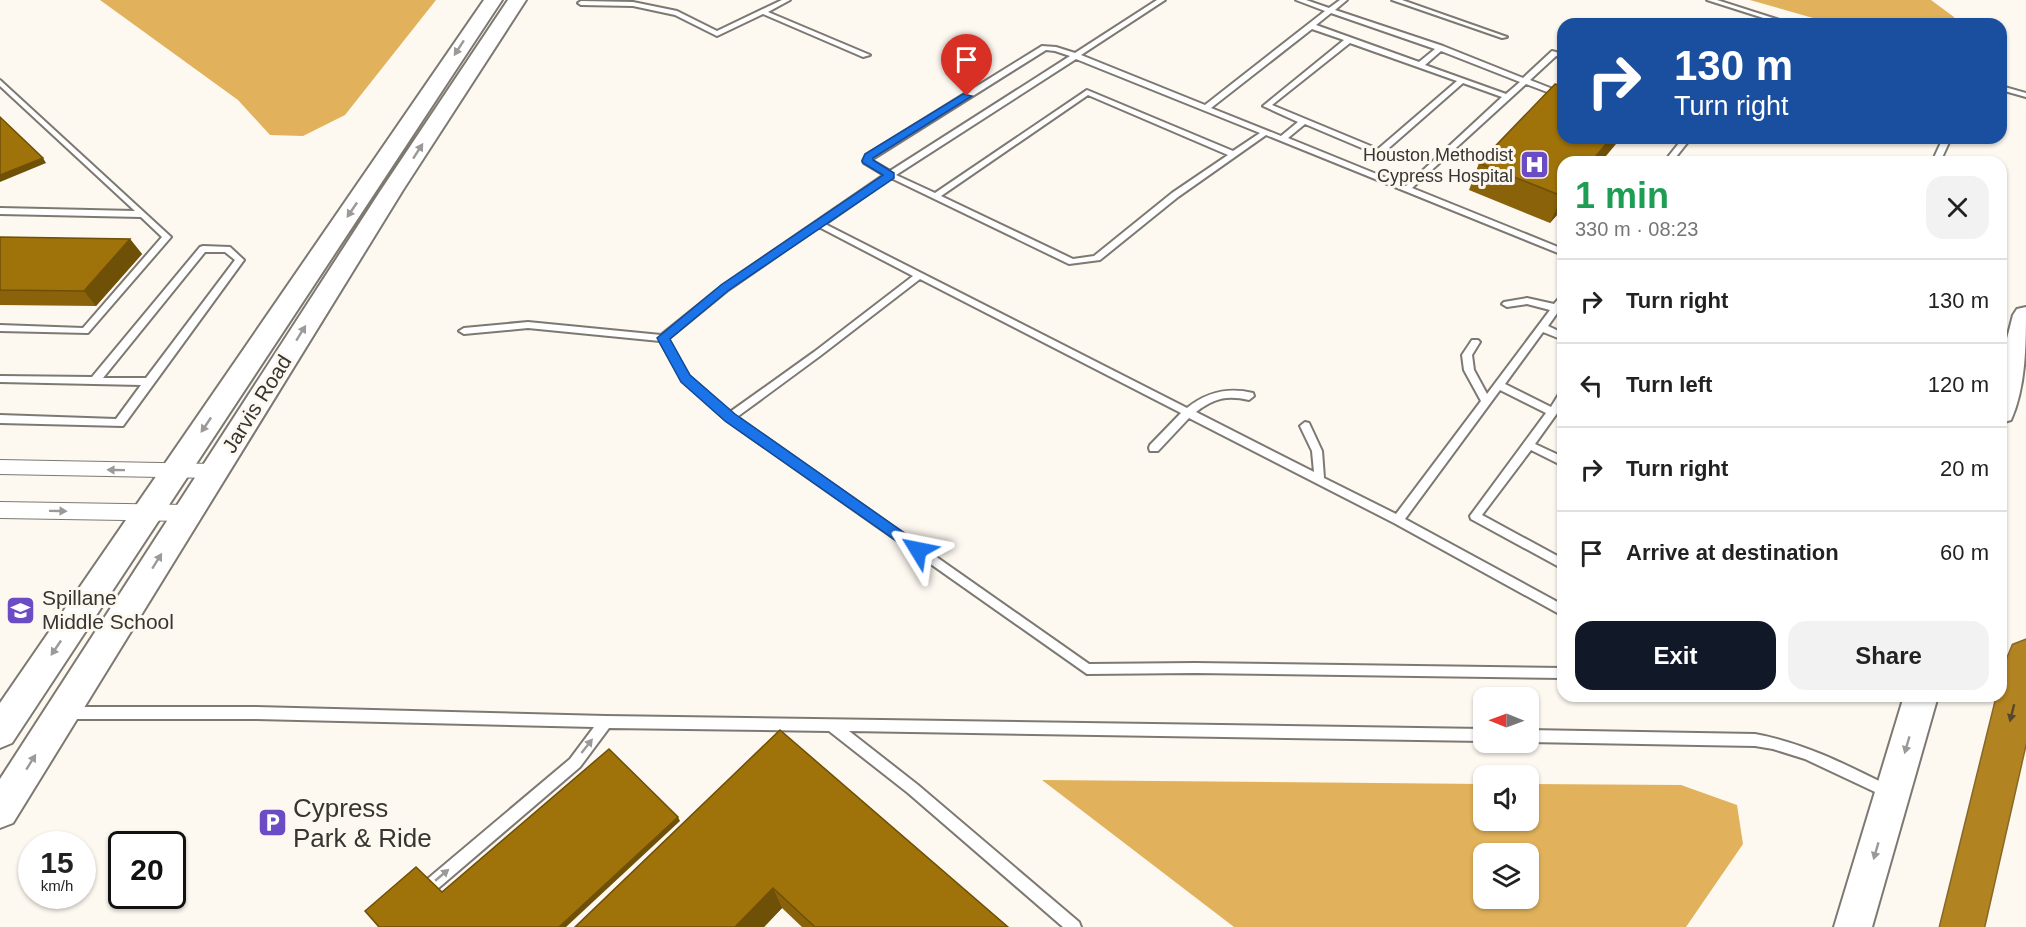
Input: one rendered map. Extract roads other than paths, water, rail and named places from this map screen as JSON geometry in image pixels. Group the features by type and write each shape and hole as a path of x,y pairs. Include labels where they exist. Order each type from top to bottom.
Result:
{"highway":[{"path":"1962,927 2026,657"}],"street":[{"name":"Jarvis Road","path":"0,732 493,0"},
{"name":"Jarvis Road","path":"0,811 395,185 517,0"},
{"path":"368,186 395,185"},
{"path":"2007,389 2026,315"},
{"path":"0,467 214,471"},
{"path":"0,510 187,513"},
{"path":"1853,927 1920,702"}],"lane":[{"path":"581,3 633,4 678,13 717,34 787,0"},
{"path":"464,331 528,324 663,338 725,288 890,175 1162,0"},
{"path":"1299,0 1440,48 1557,94"},
{"path":"1206,108 1344,0"},
{"path":"1395,0 1504,37"},
{"path":"1710,0 1769,18"},
{"path":"763,12 866,56"},
{"path":"1311,26 1508,97"},
{"path":"1349,40 1268,106 1379,152 1462,80"},
{"path":"1266,132 1175,195 1097,258 1072,262 890,175 867,161 868,156 1045,48 1056,49 1266,132 1557,250"},
{"path":"1420,65 1440,48"},
{"path":"1407,189 1555,53 1557,54"},
{"path":"0,82 167,237 85,331 0,328"},
{"path":"2007,90 2026,95"},
{"path":"935,197 1087,92 1235,155"},
{"path":"1282,139 1304,121"},
{"path":"1673,156 1682,144"},
{"path":"0,211 144,214"},
{"path":"819,224 1319,478 1557,608"},
{"path":"0,419 119,423 240,260 227,249 203,249 96,381"},
{"path":"730,417 918,276"},
{"path":"1507,304 1533,301 1557,309"},
{"path":"1398,520 1541,327 1557,313"},
{"path":"1541,327 1557,334"},
{"path":"663,338 685,378 730,417 1087,669 1195,668 1557,674"},
{"path":"1475,342 1467,355 1469,370 1486,401"},
{"path":"0,379 149,382"},
{"path":"1498,385 1553,412"},
{"path":"1154,448 1189,412 1208,397 1222,393 1239,393 1249,396"},
{"path":"1557,406 1474,516 1557,561"},
{"path":"1305,426 1315,440 1320,459 1319,478"},
{"path":"1529,445 1557,459"},
{"path":"62,713 268,714 606,722 1473,735"},
{"path":"408,905 575,763 606,722"},
{"path":"783,741 800,725"},
{"path":"831,725 913,789 1074,927"},
{"path":"1539,736 1755,740 1781,743 1805,751 1892,795"}],"place":[{"name":"Houston Methodist Cypress Hospital","path":"1534,165"},
{"name":"Spillane Middle School","path":"21,610"},
{"name":"Cypress Park & Ride","path":"272,823"}]}
